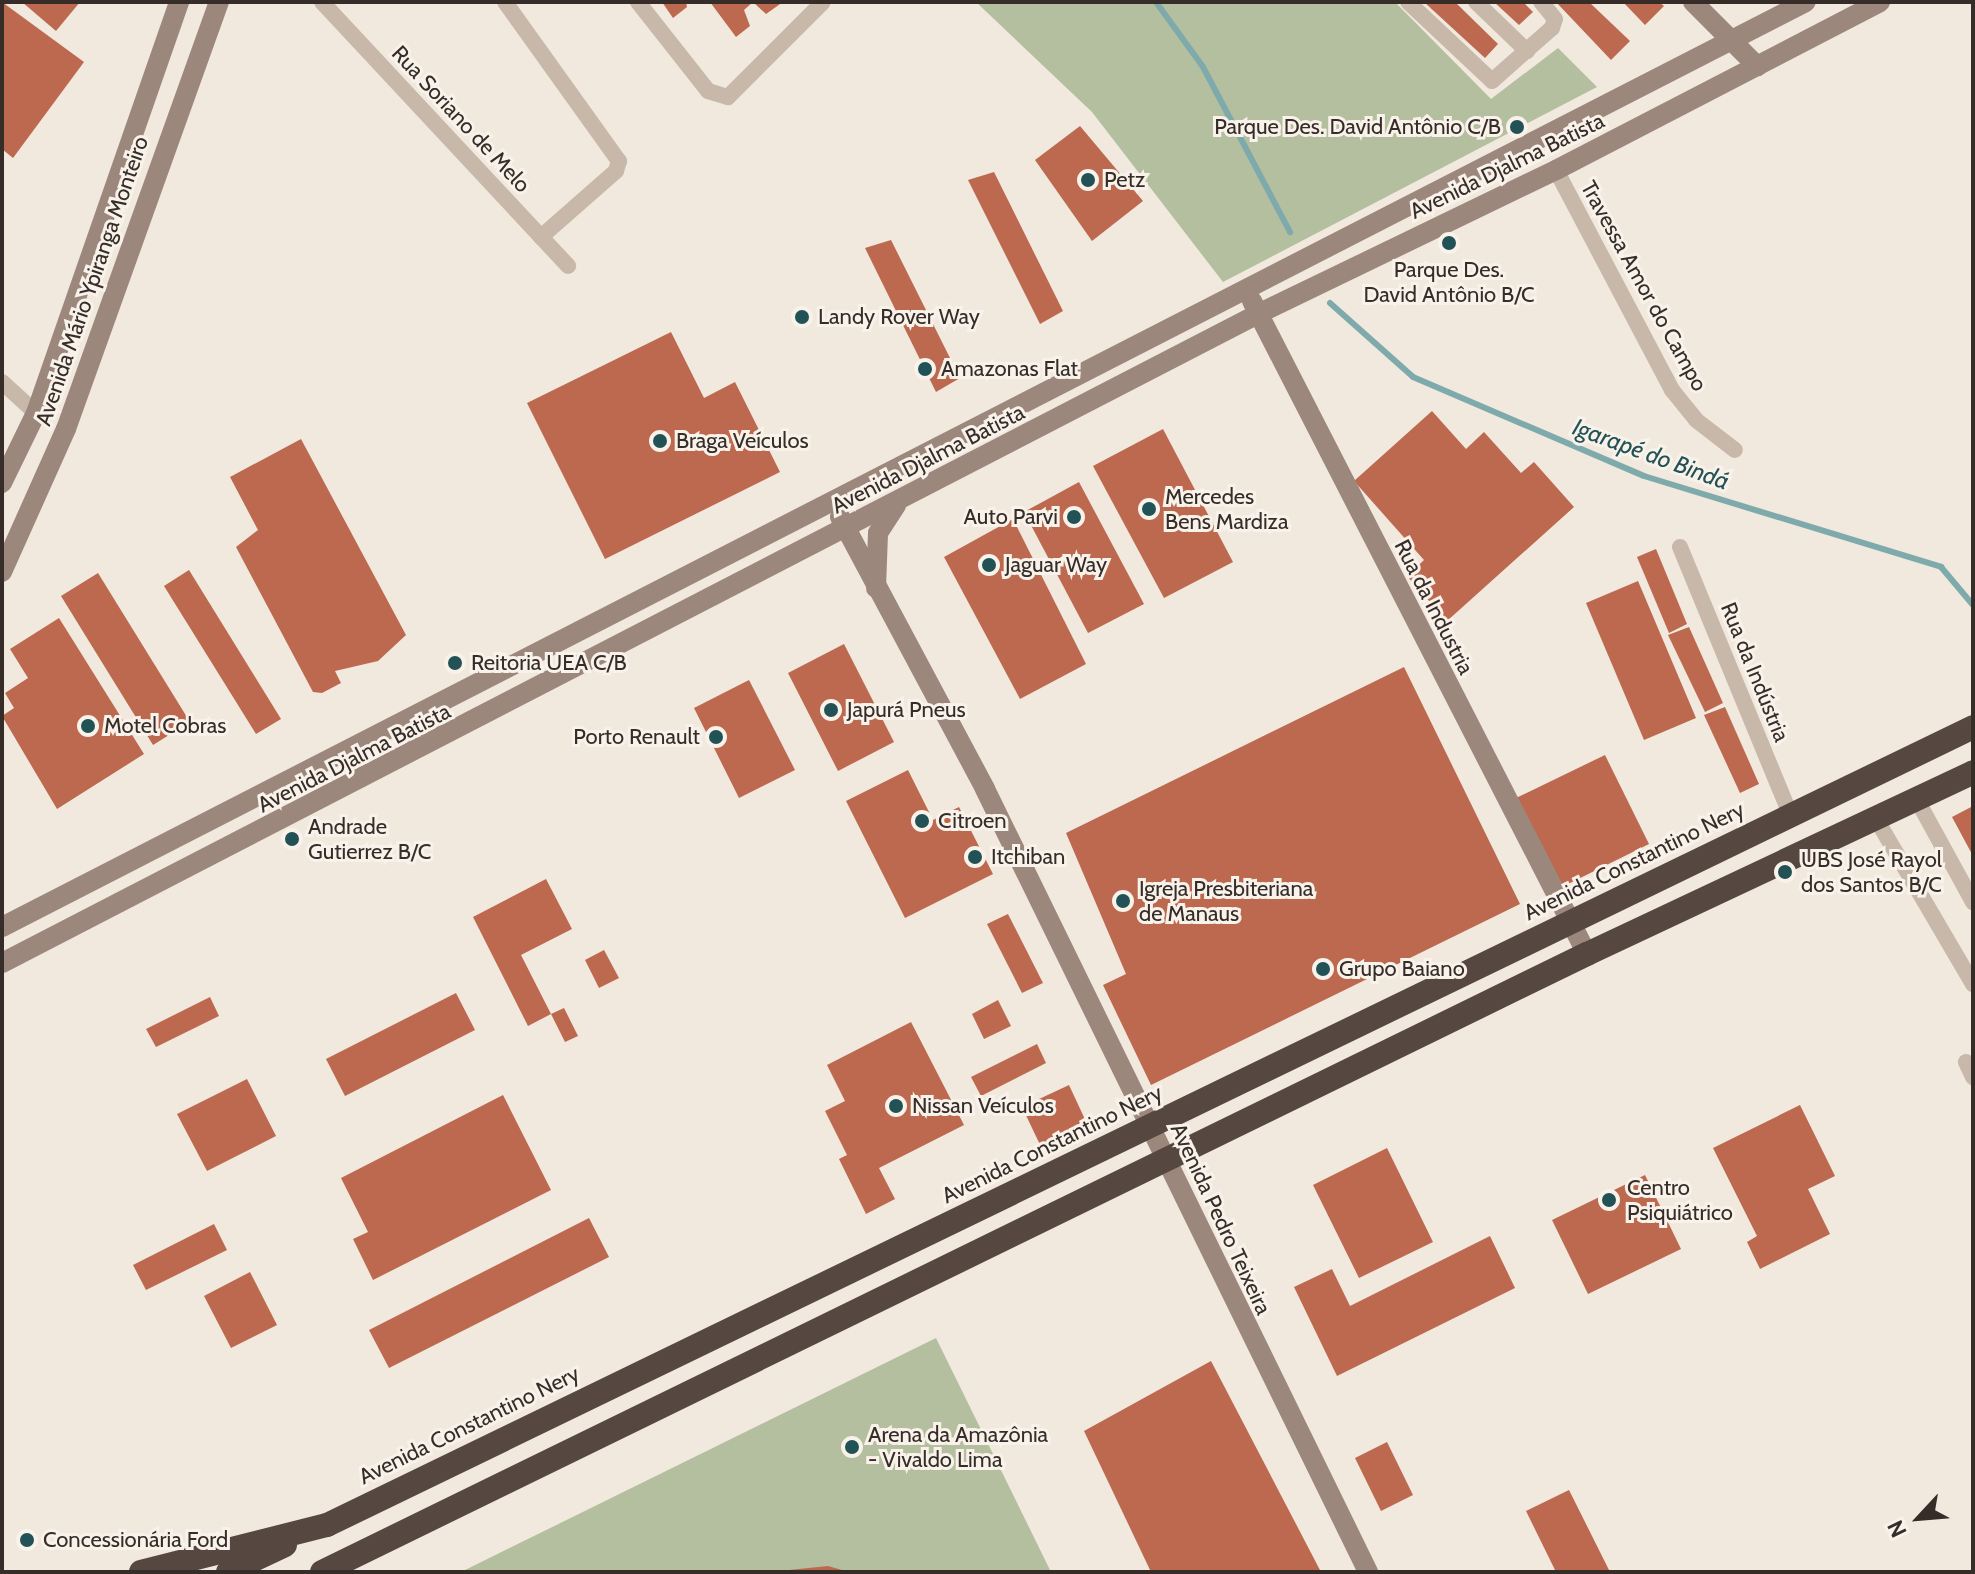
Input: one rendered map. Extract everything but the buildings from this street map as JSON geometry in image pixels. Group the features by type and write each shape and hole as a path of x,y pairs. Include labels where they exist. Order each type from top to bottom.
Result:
{"highway":[{"name":"Avenida Constantino Nery","path":"141,1572 327,1525 1152,1129 1568,922 1973,727"},
{"path":"322,1572 1587,954 1973,772"},
{"path":"228,1572 327,1525"}],"main road":[{"name":"Avenida Mário Ypiranga Monteiro","path":"2,483 36,413 179,2"},
{"name":"Avenida Mário Ypiranga Monteiro","path":"2,572 66,429 219,2"},
{"path":"1693,2 1757,66"},
{"name":"Avenida Djalma Batista","path":"2,927 1806,2"},
{"name":"Avenida Djalma Batista","path":"2,963 1258,314 1556,170 1880,2"},
{"name":"Rua da Industria","path":"1245,287 1587,954"},
{"path":"876,588 878,533 902,499"},
{"name":"Avenida Pedro Teixeira","path":"833,502 985,789 1168,1159 1228,1295 1368,1572"}],"street":[{"name":"Rua Soriano de Melo","path":"322,2 568,266"},
{"path":"505,2 615,155 616,171 541,237"},
{"path":"638,2 708,91 728,97 823,2"},
{"path":"1408,2 1489,80 1504,76 1552,28 1555,19 1541,2"},
{"path":"1476,2 1527,51"},
{"name":"Travessa Amor do Campo","path":"1556,170 1672,390 1696,420 1735,450"},
{"path":"2,382 36,413"},
{"name":"Rua da Indústria","path":"1680,547 1790,814"},
{"path":"1916,798 1973,902"},
{"path":"1875,817 1973,984"}],"green space":[{"path":"976,2 1395,2 1491,99 1558,48 1597,87 1223,282 1092,112"},
{"name":"Arena da Amazônia - Vivaldo Lima","path":"936,1338 1051,1572 461,1572"}],"waterway":[{"name":"Igarapé do Bindá","path":"1156,2 1203,67 1290,232"},
{"name":"Igarapé do Bindá","path":"1330,303 1413,377 1644,476 1941,567 1973,605"}],"place":[{"name":"Parque Des. David Antônio C/B","path":"1517,127"},
{"name":"Petz","path":"1088,180"},
{"name":"Parque Des. David Antônio B/C","path":"1449,243"},
{"name":"Landy Rover Way","path":"802,317"},
{"name":"Amazonas Flat","path":"925,369"},
{"name":"Braga Veículos","path":"660,441"},
{"name":"Mercedes Bens Mardiza","path":"1149,509"},
{"name":"Auto Parvi","path":"1074,517"},
{"name":"Jaguar Way","path":"989,565"},
{"name":"Reitoria UEA C/B","path":"455,663"},
{"name":"Japurá Pneus","path":"831,710"},
{"name":"Motel Cobras","path":"88,726"},
{"name":"Porto Renault","path":"716,737"},
{"name":"Citroen","path":"922,821"},
{"name":"Andrade Gutierrez B/C","path":"292,839"},
{"name":"Itchiban","path":"975,857"},
{"name":"UBS José Rayol dos Santos B/C","path":"1785,872"},
{"name":"Igreja Presbiteriana de Manaus","path":"1123,901"},
{"name":"Grupo Baiano","path":"1323,969"},
{"name":"Nissan Veículos","path":"896,1106"},
{"name":"Centro Psiquiátrico","path":"1609,1200"},
{"name":"Arena da Amazônia - Vivaldo Lima","path":"852,1447"},
{"name":"Concessionária Ford","path":"27,1540"}]}
